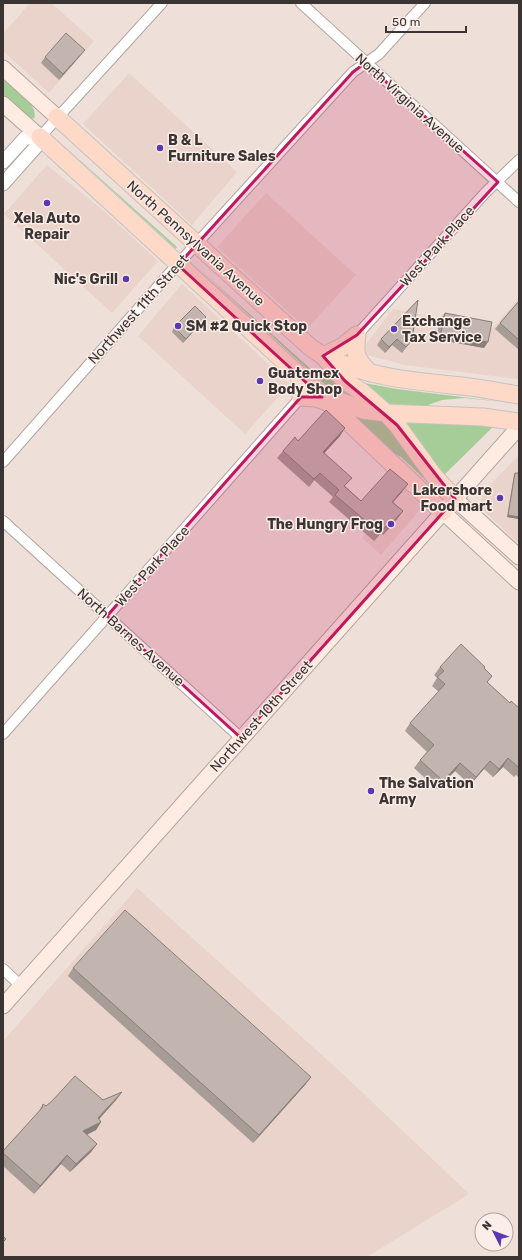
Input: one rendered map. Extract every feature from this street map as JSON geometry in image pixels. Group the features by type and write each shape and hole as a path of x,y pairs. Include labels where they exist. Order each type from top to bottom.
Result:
{"main road":[{"name":"North Pennsylvania Avenue","path":"3,68 196,244 306,343 323,356 345,381 362,392 386,413 397,425 434,476 455,499 519,557"},
{"name":"North Pennsylvania Avenue","path":"3,104 298,374 301,384 315,397"},
{"path":"323,356 342,347 357,335"},
{"path":"357,335 355,347 357,358 370,373"},
{"path":"323,356 345,366 391,378 464,386 519,395"},
{"path":"315,397 363,410 386,413 460,415 519,422"},
{"path":"315,397 519,582"},
{"name":"Northwest 10th Street","path":"3,1006 519,427"}],"street":[{"path":"3,184 35,148 40,137 57,117 162,3"},
{"name":"North Virginia Avenue","path":"301,3 519,202"},
{"name":"Northwest 11th Street","path":"3,462 196,244 353,72 379,54 425,3"},
{"path":"3,162 25,138 40,137"},
{"name":"West Park Place","path":"357,335 519,160"},
{"name":"West Park Place","path":"3,734 107,616 315,397"},
{"name":"North Barnes Avenue","path":"3,521 241,738"},
{"path":"3,970 21,986"}],"highlighted area":[{"path":"365,63 498,182 357,335 323,356 345,381 397,425 455,499 241,738 107,616 301,397 322,397 178,265 353,72"}],"shaded area":[{"path":"30,3 51,3 94,41 49,93 3,51 3,34"},
{"name":"B & L Furniture Sales","path":"129,73 237,172 192,225 83,124"},
{"path":"47,165 104,211 158,261 112,313 4,214"},
{"path":"266,193 356,275 307,329 217,247"},
{"path":"182,284 290,384 245,434 138,336"},
{"path":"519,298 519,379 405,365 359,353 393,309 493,328"},
{"name":"Lakershore Food mart","path":"519,455 519,544 483,510 481,500 484,491"},
{"name":"The Hungry Frog","path":"405,488 419,501 420,510 381,555 362,538"},
{"path":"137,888 345,1076 469,1194 367,1257 3,1257 3,1041"}],"green space":[{"path":"3,76 29,102 35,114 34,119 21,113 3,97"},
{"path":"64,146 176,246 177,248 175,248"},
{"path":"194,264 313,371 339,383 366,403 332,390 317,378"},
{"path":"351,378 364,383 397,389 503,402 464,398 442,400 423,407 395,409"},
{"path":"349,413 384,419 433,487 401,457 384,448"},
{"path":"403,423 495,425 444,475"}],"building":[{"path":"66,33 85,50 63,74 45,57"},
{"path":"418,300 412,340 406,347 397,339 389,347 381,339"},
{"path":"519,301 519,340 500,323"},
{"path":"195,306 206,317 186,339 174,327"},
{"path":"445,313 492,322 488,342 441,333"},
{"path":"326,410 345,428 323,452 352,478 344,486 361,501 390,469 408,484 392,502 403,511 380,533 335,495 339,490 320,473 314,479 283,451 295,437 298,441"},
{"path":"515,473 519,473 519,517 508,515"},
{"path":"461,644 485,667 484,668 492,676 487,682 510,703 511,701 519,708 519,768 508,758 499,769 490,761 476,777 460,763 443,781 420,760 434,745 410,723 445,684 437,677 444,671 440,667"},
{"path":"125,910 311,1077 259,1135 73,968"},
{"path":"75,1076 103,1100 122,1092 98,1118 101,1122 83,1131 97,1144 76,1164 67,1155 40,1186 3,1153 3,1151 42,1108 43,1104 46,1106 52,1101"}],"place":[{"name":"B & L Furniture Sales","path":"160,148"},
{"name":"Xela Auto Repair","path":"47,203"},
{"name":"Nic's Grill","path":"126,279"},
{"name":"SM #2 Quick Stop","path":"178,326"},
{"name":"Exchange Tax Service","path":"394,329"},
{"name":"Guatemex Body Shop","path":"260,381"},
{"name":"Lakershore Food mart","path":"500,498"},
{"name":"The Hungry Frog","path":"391,524"},
{"name":"The Salvation Army","path":"371,791"}]}
